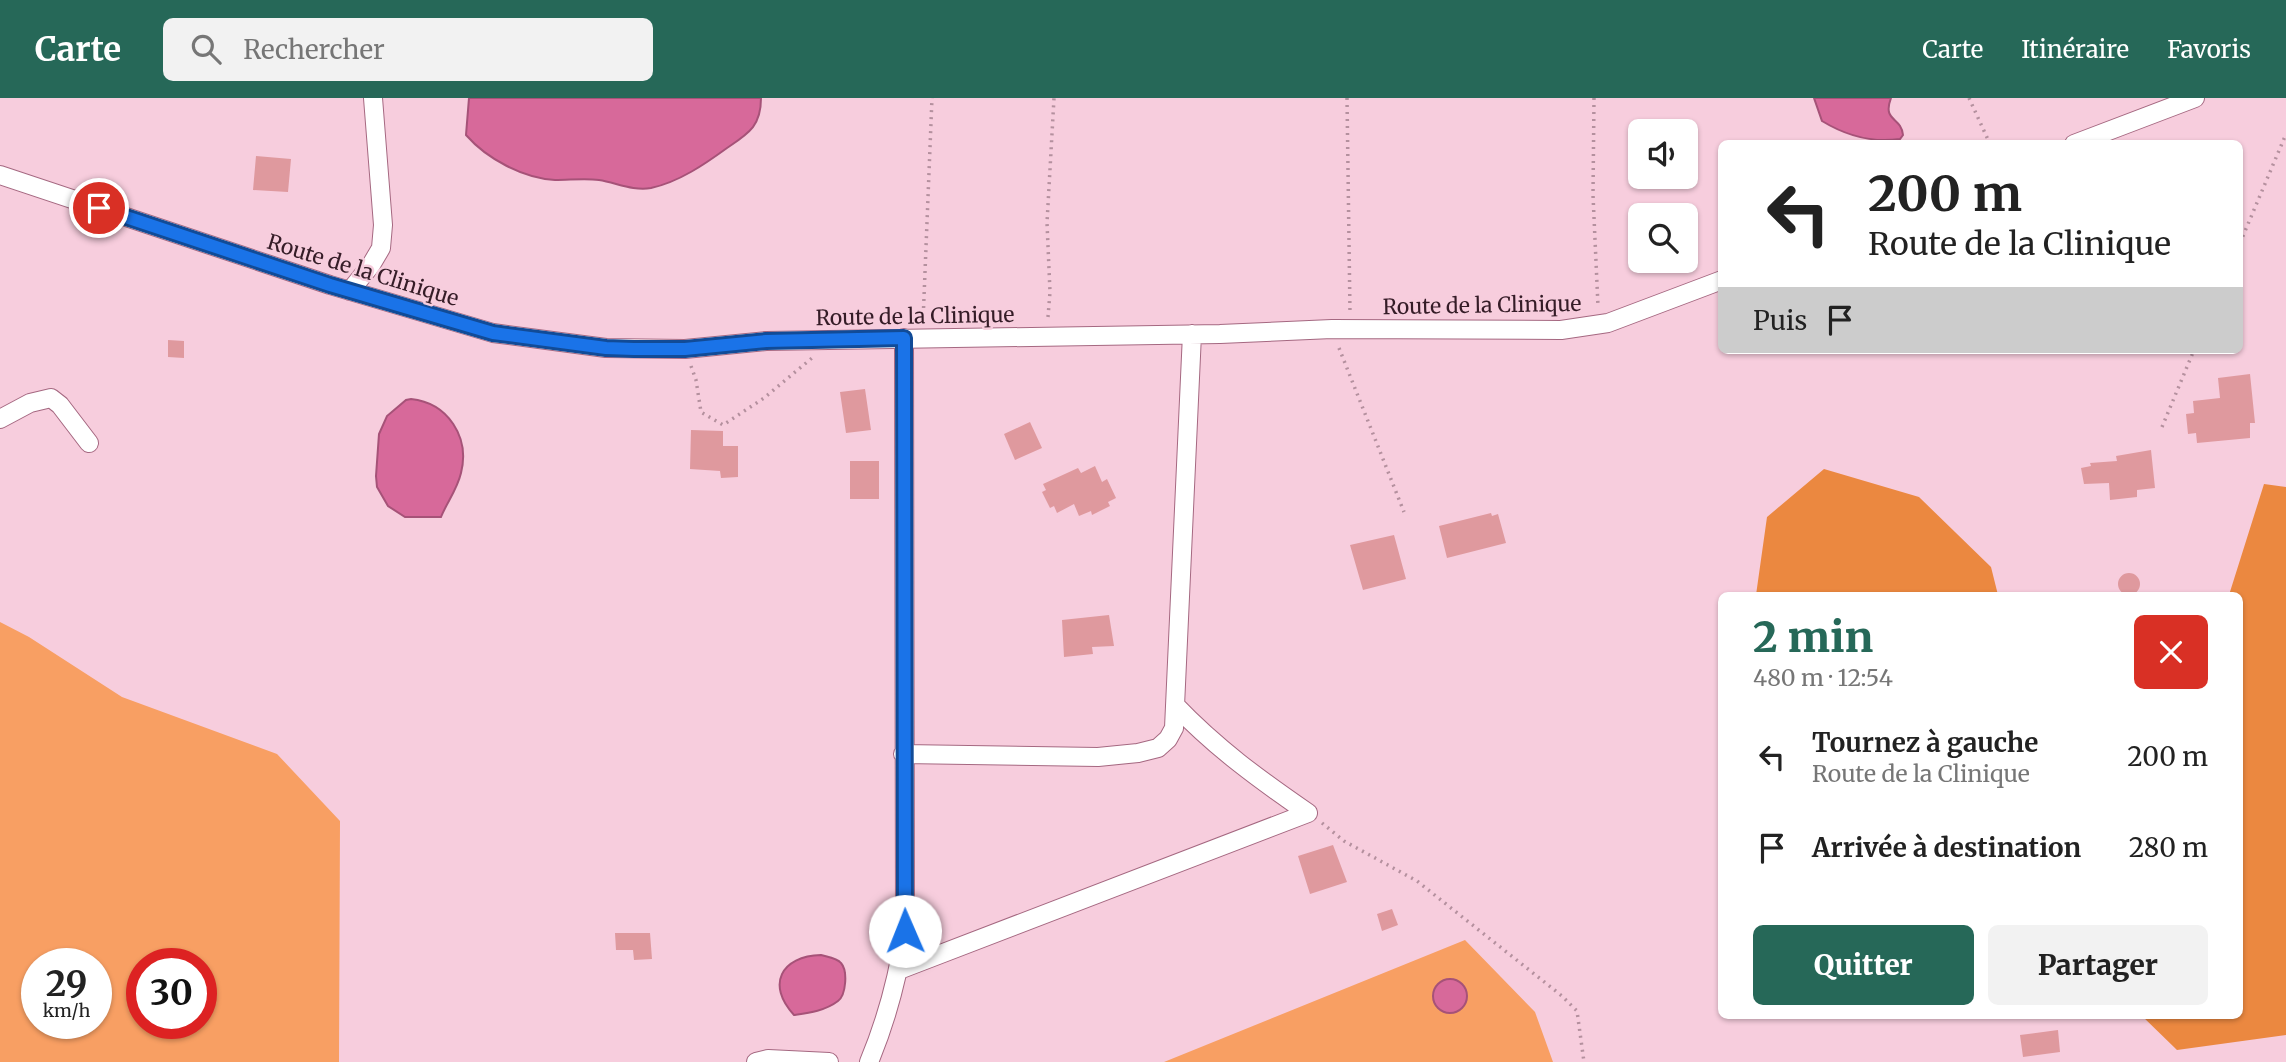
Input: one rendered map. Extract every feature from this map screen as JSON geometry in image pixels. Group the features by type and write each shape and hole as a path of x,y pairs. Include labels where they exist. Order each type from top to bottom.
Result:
{"street":[{"path":"350,291 381,248 383,225 373,98"},
{"path":"2085,140 2196,98"},
{"name":"Route de la Clinique","path":"0,175 350,291 493,333 606,348 685,349 766,341 1332,329 1561,330 1600,325 1718,281"},
{"path":"903,754 1098,757 1158,748 1168,739 1174,728 1192,334"},
{"path":"869,1062 889,1008 905,931 903,754 913,338"},
{"path":"0,419 30,403 51,398 60,405 89,443"},
{"path":"1175,705 1206,738 1308,813"},
{"path":"899,970 1308,813"},
{"path":"757,1062 768,1059 829,1062"}],"path":[{"path":"913,338 932,98"},
{"path":"1046,337 1050,292 1047,211 1054,98"},
{"path":"1347,98 1350,329"},
{"path":"1594,98 1593,195 1600,325"},
{"path":"1969,98 1988,140"},
{"path":"2243,236 2286,134"},
{"path":"1332,329 1404,512"},
{"path":"685,349 696,380 701,412 723,425 764,398 835,339"},
{"path":"2162,427 2192,354"},
{"path":"1308,813 1344,841 1417,881 1562,996 1577,1011 1584,1062"}],"shaded area":[{"path":"469,98 761,98 759,116 742,138 682,177 644,189 594,179 555,180 531,176 506,166 484,152 466,135"},
{"path":"1814,98 1891,98 1890,115 1902,129 1903,135 1900,139 1879,140 1840,130 1822,121"},
{"path":"411,399 436,407 453,424 459,435 463,460 461,473 441,517 405,517 388,506 377,487 379,434 387,416"},
{"path":"1824,469 1919,497 1991,567 1997,592 1756,592 1767,517"},
{"path":"2264,484 2286,487 2286,1035 2177,1050 2145,1019 2243,1019 2243,592 2230,592"},
{"path":"0,622 29,637 122,697 277,754 340,821 339,1062 0,1062"},
{"path":"1465,940 1535,1012 1553,1062 1164,1062"},
{"path":"821,955 841,963 845,977 843,994 828,1007 794,1015 785,1004 781,993 782,974 796,961"},
{"path":"1450,979 1462,984 1467,996 1462,1008 1450,1013 1438,1008 1433,996 1438,984"}],"building":[{"path":"256,156 291,159 288,192 253,190"},
{"path":"168,340 184,341 184,358 168,357"},
{"path":"2250,374 2255,423 2250,423 2250,438 2197,443 2196,433 2188,434 2186,414 2194,413 2193,401 2220,398 2218,378"},
{"path":"865,389 871,430 846,433 840,392"},
{"path":"1030,422 1042,448 1015,460 1004,434"},
{"path":"691,430 723,431 723,446 738,446 738,477 721,478 720,471 690,469"},
{"path":"2151,450 2155,488 2137,490 2137,497 2110,500 2109,483 2084,484 2081,468 2091,466 2090,463 2117,461 2116,456"},
{"path":"850,461 879,461 879,499 850,499"},
{"path":"1095,466 1102,482 1107,479 1116,498 1108,502 1110,506 1092,515 1091,511 1079,516 1074,504 1057,513 1054,506 1050,508 1042,492 1046,490 1043,484 1078,468 1081,473"},
{"path":"1491,513 1492,516 1498,514 1506,543 1447,558 1439,526"},
{"path":"1394,535 1406,579 1363,590 1350,545"},
{"path":"2125,574 2133,574 2139,580 2139,588 2135,592 2123,592 2119,588 2119,580"},
{"path":"1109,615 1114,646 1092,647 1093,654 1064,657 1062,620"},
{"path":"1333,845 1347,882 1310,894 1298,856"},
{"path":"1392,909 1398,925 1382,931 1377,914"},
{"path":"615,933 650,933 652,959 634,960 633,950 616,950"},
{"path":"2058,1030 2060,1052 2023,1057 2020,1035"}],"route":[{"path":"99,208 330,285 493,333 606,348 634,349 685,349 766,341 904,338 905,931"}]}
